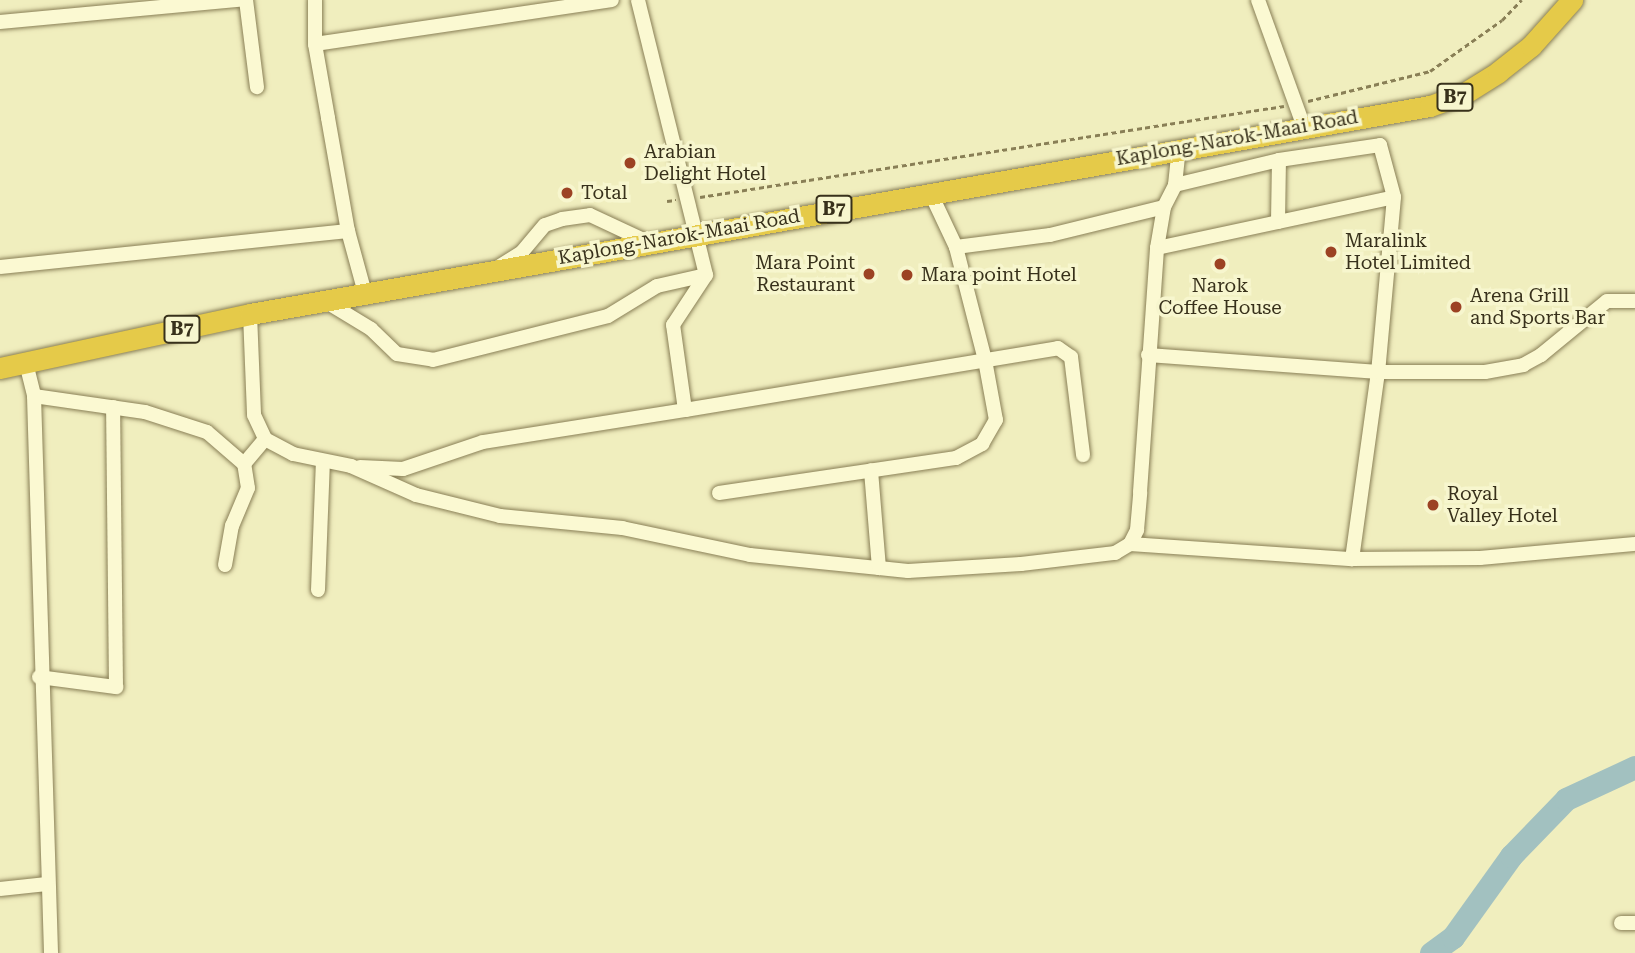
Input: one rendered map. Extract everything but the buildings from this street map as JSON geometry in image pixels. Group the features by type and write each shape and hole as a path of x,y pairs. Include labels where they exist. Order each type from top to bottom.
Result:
{"highway":[{"name":"Kaplong-Narok-Maai Road","path":"0,368 325,300 1179,147 1430,106 1465,93 1531,46 1572,0"}],"street":[{"path":"0,22 239,0"},
{"path":"246,0 257,87"},
{"path":"315,0 315,44 348,231 365,293"},
{"path":"315,44 612,0"},
{"path":"638,0 706,275 673,326 685,410"},
{"path":"1258,0 1304,127"},
{"path":"1175,186 1279,160 1380,145 1394,197 1378,372 1352,559"},
{"path":"351,466 416,495 500,516 622,528 750,555 919,571 1021,564 1115,553 1130,544 1137,530 1157,248 1164,207 1175,186 1179,147"},
{"path":"1278,222 1279,160"},
{"path":"719,493 956,458 982,444 996,420 985,360 956,247 930,192"},
{"path":"1157,248 1394,197"},
{"path":"956,247 1050,235 1164,207"},
{"path":"492,270 523,252 545,225 562,219 590,215 648,242"},
{"path":"0,267 348,231"},
{"path":"325,300 371,329 397,354 433,360 608,316 657,286 706,275"},
{"path":"1148,355 1378,372 1485,372 1522,365 1606,301 1635,302"},
{"path":"250,314 254,415 265,439 293,454 351,466 403,469 483,442 1058,348 1071,357 1083,455"},
{"path":"26,363 34,396 39,677 51,953"},
{"path":"34,396 113,407 207,432 244,464 248,488 232,526 225,565"},
{"path":"39,677 116,687 113,407"},
{"path":"244,464 265,439"},
{"path":"318,590 323,461"},
{"path":"871,470 880,568"},
{"path":"1130,544 1352,559 1480,558 1635,544"},
{"path":"0,889 47,884"}],"path":[{"path":"692,198 1295,104 1430,71 1502,20 1521,0"},
{"path":"667,201 679,200"}],"waterway":[{"path":"1431,953 1453,937 1511,856 1566,799 1635,767"}],"place":[{"name":"Arabian Delight Hotel","path":"630,163"},
{"name":"Total","path":"567,193"},
{"name":"Maralink Hotel Limited","path":"1331,252"},
{"name":"Narok Coffee House","path":"1220,264"},
{"name":"Mara Point Restaurant","path":"869,274"},
{"name":"Mara point Hotel","path":"907,275"},
{"name":"Arena Grill and Sports Bar","path":"1456,307"},
{"name":"Royal Valley Hotel","path":"1433,505"}]}
